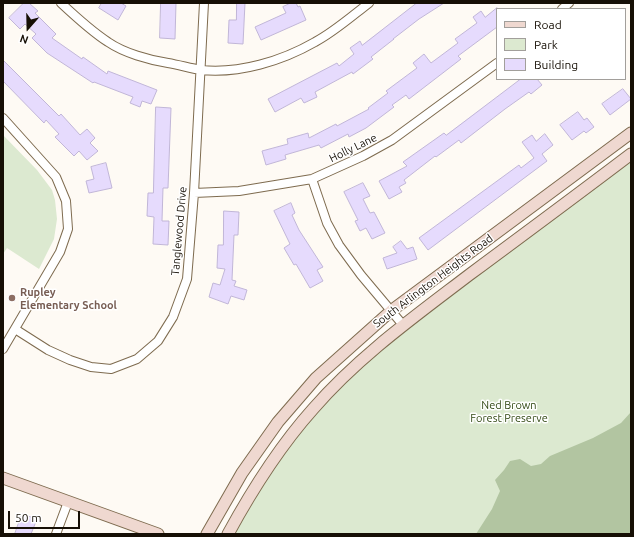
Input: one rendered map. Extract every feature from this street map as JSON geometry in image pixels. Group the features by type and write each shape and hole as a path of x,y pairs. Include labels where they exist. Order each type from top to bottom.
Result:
{"main road":[{"name":"South Arlington Heights Road","path":"207,534 242,473 278,422 316,378 390,310 631,133"},
{"name":"South Arlington Heights Road","path":"228,534 260,479 286,441 312,409 342,378 403,325 631,154"},
{"path":"3,478 158,534"}],"street":[{"path":"61,3 78,19 109,43 153,60 201,70 223,70 252,66 284,56 316,42 369,3"},
{"name":"Tanglewood Drive","path":"15,329 48,350 70,360 91,367 111,368 137,359 158,341 174,317 187,279 194,193 204,3"},
{"name":"Holly Lane","path":"194,193 239,191 312,179 363,156 392,140 496,64"},
{"path":"3,118 56,176 66,201 68,229 60,252 3,349"},
{"path":"312,179 326,223 332,233 361,275 403,325"},
{"path":"56,534 68,502"}],"green space":[{"path":"3,135 37,170 52,190 55,200 57,219 54,239 39,269 7,248 3,254"},
{"name":"Ned Brown Forest Preserve","path":"631,154 631,534 228,534 249,497 338,382"},
{"path":"631,412 631,534 476,534 492,509 500,491 495,480 510,461 520,459 531,466 541,464 550,456 593,438 621,423"}],"building":[{"path":"24,3 29,3 38,11 35,13 56,34 52,38 82,59 83,57 107,74 108,71 157,90 151,104 142,101 140,107 130,103 133,97 94,82 93,83 47,53 32,38 36,34 25,24 20,29 9,18"},
{"path":"102,3 121,3 126,6 118,20 99,8"},
{"path":"161,3 176,3 175,39 160,38"},
{"path":"237,3 245,3 243,44 228,43 229,20 236,20"},
{"path":"291,3 296,3 298,7 300,6 306,20 261,40 255,27 286,13 283,7"},
{"path":"417,3 444,3 419,19 393,39 371,57 373,59 353,74 352,72 315,92 317,97 304,103 301,98 275,112 268,99 337,63 339,66 354,54 350,48 360,41 362,45"},
{"path":"496,9 496,28 458,56 461,59 409,99 406,95 392,105 394,107 366,128 349,137 348,134 321,148 319,145 285,155 286,159 266,165 262,151 288,144 287,139 308,133 309,138 336,124 337,126 369,109 368,108 388,93 386,91 417,68 413,63 424,54 431,63 458,43 455,39 477,23 473,17 481,11 485,17"},
{"path":"3,60 59,116 61,114 80,135 87,129 95,138 90,143 98,151 87,160 79,151 74,156 55,137 59,134 46,120 44,123 3,81"},
{"path":"520,80 538,80 542,85 531,94 529,92 505,109 461,143 459,140 436,157 435,156 404,180 406,183 399,187 402,192 389,199 379,181 407,166 403,162 444,133 446,135"},
{"path":"623,89 631,99 610,115 602,104"},
{"path":"156,107 171,108 168,188 163,188 162,221 169,221 168,245 153,244 154,217 147,216 148,193 153,193"},
{"path":"578,112 584,120 587,118 594,127 586,133 584,131 572,140 560,125"},
{"path":"545,134 553,145 542,154 547,161 428,250 419,238 519,165 521,168 534,158 522,142 532,135 536,141"},
{"path":"106,163 112,188 89,193 86,181 94,179 91,167"},
{"path":"363,183 370,196 363,199 370,213 374,212 385,233 372,239 366,228 360,231 355,221 358,220 344,192"},
{"path":"291,203 295,213 292,215 299,230 323,267 317,270 323,281 310,288 296,264 294,265 284,248 290,244 274,211"},
{"path":"224,211 239,212 238,235 234,235 232,280 236,281 234,286 247,290 244,300 231,296 228,304 209,297 213,283 220,285 225,269 217,268 218,245 223,245"},
{"path":"401,241 407,249 413,247 417,259 387,269 383,258 397,253 393,247"},
{"path":"22,514 37,519 31,534 15,534"}],"place":[{"name":"Rupley Elementary School","path":"12,298"}]}
